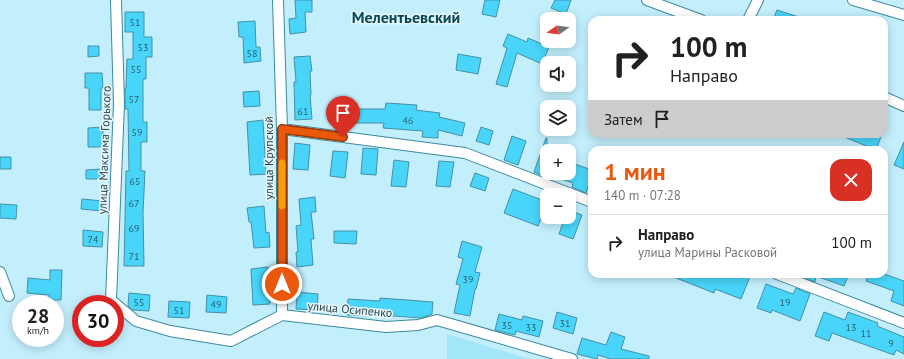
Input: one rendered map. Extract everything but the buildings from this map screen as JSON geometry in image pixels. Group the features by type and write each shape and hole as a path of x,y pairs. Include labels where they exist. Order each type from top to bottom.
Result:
{"street":[{"name":"улица Максима Горького","path":"116,0 119,104 111,300 136,321 170,331 231,341 282,315"},
{"name":"улица Крупской","path":"278,0 282,129 282,315"},
{"path":"648,0 690,16"},
{"path":"750,16 758,0"},
{"path":"853,0 904,15"},
{"path":"888,99 904,106"},
{"path":"282,129 465,153 588,200"},
{"path":"0,272 9,296"},
{"path":"787,278 904,323"},
{"name":"улица Осипенко","path":"282,315 386,327 418,325 438,320 572,359"}],"shaded area":[{"path":"447,334 530,359 447,359"}],"slow traffic":[{"path":"282,163 282,206"}],"district":[{"name":"Мелентьевский","path":"406,17"}],"route":[{"path":"282,284 282,129 343,137"}]}
